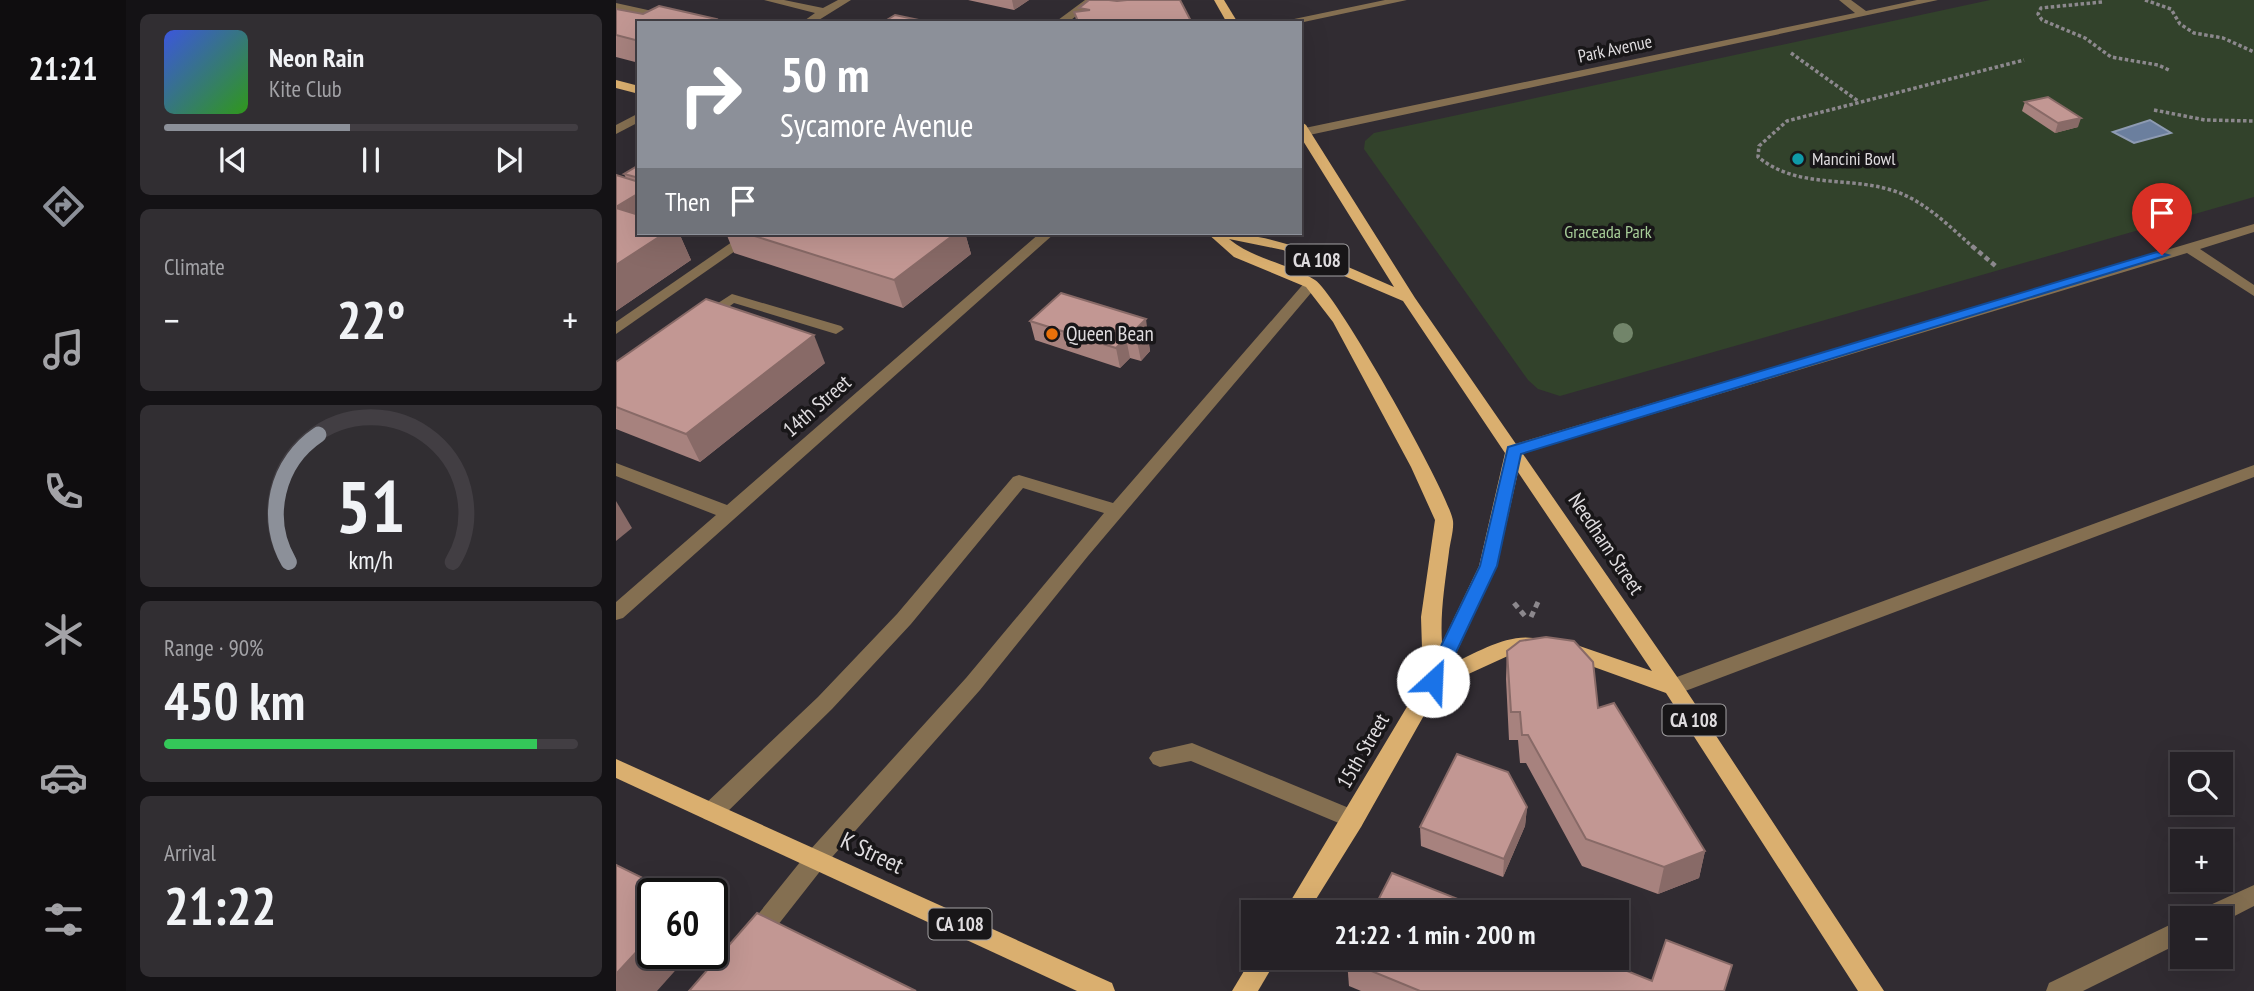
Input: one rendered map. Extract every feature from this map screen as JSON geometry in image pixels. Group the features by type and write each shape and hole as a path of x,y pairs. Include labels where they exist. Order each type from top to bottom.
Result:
{"main road":[{"path":"1219,0 1232,21"},
{"path":"616,84 637,89"},
{"name":"Needham Street","path":"1302,130 1408,298 1673,687 1872,991"},
{"path":"1216,235 1239,254 1311,284 1341,322 1420,467 1444,520 1431,617 1433,681 1507,648 1543,644 1573,650 1673,687"},
{"name":"CA 108","path":"1232,235 1287,247 1408,298"},
{"name":"15th Street","path":"1303,900 1353,820 1433,681 1488,566 1514,450"},
{"name":"K Street","path":"616,768 1103,991"},
{"path":"1244,991 1258,970"}],"street":[{"path":"769,0 825,12"},
{"path":"809,21 846,0"},
{"path":"1062,21 1093,0"},
{"path":"1291,21 1402,0"},
{"path":"1844,0 1864,15"},
{"name":"Park Avenue","path":"1302,130 1933,0"},
{"path":"616,6 684,21"},
{"path":"616,130 637,118"},
{"path":"1514,450 2254,228"},
{"path":"616,329 751,235"},
{"name":"14th Street","path":"616,613 1046,235"},
{"path":"2188,247 2254,292"},
{"path":"739,953 817,858 973,684 1311,284"},
{"path":"690,329 732,298 836,329"},
{"path":"616,469 730,513"},
{"path":"1673,687 2254,471"},
{"path":"712,812 825,703 895,628 1019,481 1118,510"},
{"path":"1160,758 1192,752 1353,820"},
{"path":"2232,906 2254,895"},
{"path":"2058,991 2170,936"}],"path":[{"path":"2095,0 2102,2"},
{"path":"2110,0 2053,5 2041,8 2038,14 2042,20 2085,38 2111,57 2158,65 2171,71"},
{"path":"2145,0 2171,9 2180,24 2194,33 2223,38 2254,52"},
{"path":"1783,47 1858,102"},
{"path":"1998,268 1897,192 1868,184 1792,178 1777,172 1758,157 1759,146 1787,121 2024,60"},
{"path":"2154,110 2206,120 2254,121"},
{"path":"1529,621 1538,602"}],"green space":[{"name":"Graceada Park","path":"1990,0 2254,0 2254,197 1560,396 1538,389 1528,380 1364,149 1365,141 1374,133"}],"water":[{"path":"2150,120 2171,133 2134,143 2113,132"}],"building":[{"path":"1089,0 1180,0 1191,21 1074,21 1077,19 1074,12 1090,10 1079,8"},
{"path":"659,6 716,19 637,21 637,40 616,35 616,9 643,14"},
{"path":"895,15 924,21 885,21"},
{"path":"2048,97 2081,118 2058,123 2025,102"},
{"path":"637,166 637,177 624,174"},
{"path":"616,175 637,181 637,194 616,207"},
{"path":"616,208 637,214 637,235 662,235 616,265"},
{"path":"751,235 953,235 894,280"},
{"path":"1061,293 1146,319 1136,329 1147,332 1137,341 1126,338 1116,348 1030,321"},
{"path":"706,299 814,335 686,434 616,407 616,362"},
{"path":"1546,637 1574,641 1593,662 1598,708 1614,703 1705,851 1664,867 1586,839 1528,735 1522,735 1520,712 1511,712 1507,651 1520,641"},
{"path":"1457,754 1508,772 1527,807 1504,859 1420,827"},
{"path":"616,865 642,878 637,878 637,951 616,974"},
{"path":"1392,873 1460,900 1378,900"},
{"path":"757,913 916,991 689,991 708,969 728,969 728,946"},
{"path":"1666,940 1732,965 1724,991 1420,991 1369,970 1624,970 1652,981"}],"place":[{"name":"Mancini Bowl","path":"1798,159"},
{"name":"Queen Bean","path":"1052,334"}],"route":[{"path":"1433,681 1488,566 1514,450 2162,255"}]}
